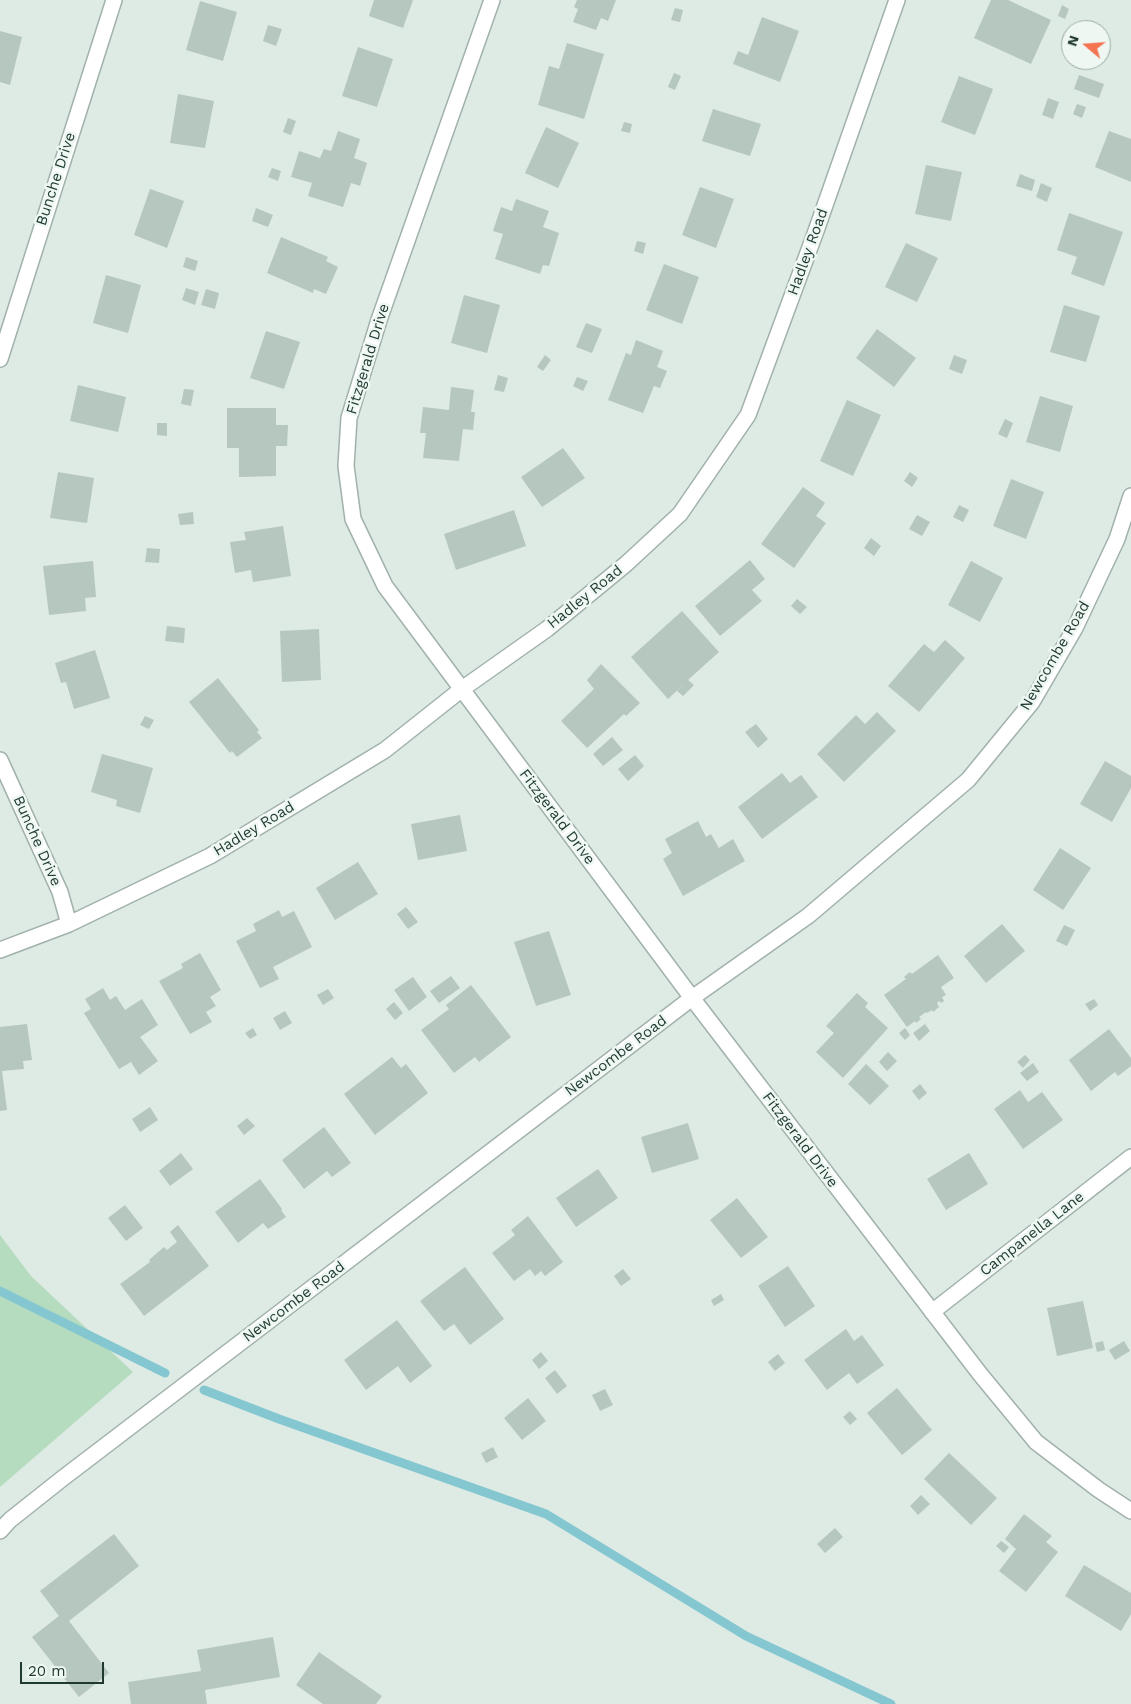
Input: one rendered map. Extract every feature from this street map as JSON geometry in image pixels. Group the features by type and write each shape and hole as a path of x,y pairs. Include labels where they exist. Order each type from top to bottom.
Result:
{"street":[{"name":"Bunche Drive","path":"0,359 114,0"},
{"name":"Fitzgerald Drive","path":"492,0 379,320 349,418 346,466 353,519 385,586 692,998 980,1374 1036,1442 1099,1490 1131,1511"},
{"name":"Hadley Road","path":"0,950 69,924 218,850 385,750 462,689 546,629 626,564 680,514 748,415 816,231 897,0"},
{"name":"Newcombe Road","path":"0,1531 10,1520 63,1478 692,998 808,916 968,780 1032,702 1075,628 1117,539 1131,496"},
{"name":"Bunche Drive","path":"0,760 60,892 69,924"},
{"name":"Campanella Lane","path":"932,1312 1131,1157"}],"green space":[{"path":"0,1235 31,1276 133,1372 0,1487"}],"building":[{"path":"374,0 413,0 403,28 369,16"},
{"path":"577,0 616,0 608,21 601,18 596,30 573,22 578,9 574,7"},
{"path":"991,0 1008,0 1051,20 1031,64 974,38"},
{"path":"200,1 237,12 223,61 186,50"},
{"path":"1062,5 1069,9 1065,19 1058,16"},
{"path":"675,8 683,10 680,22 671,20"},
{"path":"762,17 799,31 780,82 733,64 738,51 748,55"},
{"path":"268,25 282,29 276,46 263,41"},
{"path":"0,31 22,37 10,85 0,82"},
{"path":"567,43 604,54 584,119 538,105 549,66 559,69"},
{"path":"358,47 393,59 377,107 342,96"},
{"path":"674,73 681,76 675,90 668,87"},
{"path":"1079,75 1104,84 1099,98 1074,89"},
{"path":"959,76 993,89 975,135 941,122"},
{"path":"178,94 214,101 205,148 170,143"},
{"path":"1048,98 1059,102 1053,119 1042,115"},
{"path":"1077,104 1086,107 1082,118 1073,114"},
{"path":"713,109 761,124 750,156 702,141"},
{"path":"288,118 296,121 291,135 283,132"},
{"path":"624,122 632,124 630,133 621,131"},
{"path":"546,127 579,143 558,188 525,173"},
{"path":"338,131 360,139 354,158 367,163 360,186 351,183 343,207 308,196 312,183 291,177 299,151 320,158 324,149 331,151"},
{"path":"1109,131 1131,139 1131,182 1095,167"},
{"path":"926,165 962,172 951,221 915,214"},
{"path":"272,168 281,171 278,181 268,177"},
{"path":"1020,174 1035,180 1032,191 1016,186"},
{"path":"1041,183 1052,188 1047,202 1036,197"},
{"path":"700,187 734,199 716,248 682,235"},
{"path":"150,189 184,201 167,248 134,235"},
{"path":"516,199 549,211 543,227 559,233 549,266 543,265 540,274 495,259 503,234 493,231 501,207 512,211"},
{"path":"256,208 273,215 268,227 252,221"},
{"path":"1069,213 1123,232 1104,286 1071,274 1077,257 1057,250"},
{"path":"281,237 328,257 326,261 338,267 326,294 314,289 313,293 267,273"},
{"path":"637,241 646,243 643,254 634,251"},
{"path":"906,243 938,258 917,302 885,287"},
{"path":"186,257 198,261 195,271 183,267"},
{"path":"664,264 699,277 682,324 646,310"},
{"path":"106,275 141,285 128,333 93,323"},
{"path":"186,288 199,292 195,305 182,300"},
{"path":"206,289 219,293 215,309 201,305"},
{"path":"464,295 500,305 487,353 451,343"},
{"path":"1064,305 1100,316 1086,362 1050,352"},
{"path":"586,323 602,329 592,353 576,347"},
{"path":"877,329 916,358 894,387 856,358"},
{"path":"266,331 300,342 284,389 250,378"},
{"path":"636,340 663,351 657,367 667,371 660,388 654,386 643,413 608,400 626,353 631,355"},
{"path":"545,355 551,360 543,371 537,367"},
{"path":"954,355 967,360 962,374 949,369"},
{"path":"498,375 508,378 504,392 494,390"},
{"path":"577,377 588,381 583,391 573,386"},
{"path":"78,385 126,397 118,432 70,421"},
{"path":"451,387 474,390 471,412 475,412 473,430 463,429 459,461 423,458 426,433 420,433 423,407 449,410"},
{"path":"184,389 194,390 191,406 181,404"},
{"path":"1040,396 1073,406 1060,452 1026,442"},
{"path":"847,400 881,415 853,476 820,461"},
{"path":"227,408 276,408 276,425 288,425 287,446 276,446 276,476 239,477 239,448 227,448"},
{"path":"1005,419 1013,423 1007,438 998,434"},
{"path":"157,423 167,423 167,436 157,435"},
{"path":"563,448 585,478 542,507 521,477"},
{"path":"58,472 94,478 87,523 50,518"},
{"path":"910,472 918,478 912,487 904,481"},
{"path":"1011,479 1044,492 1026,539 993,526"},
{"path":"803,487 825,503 816,516 826,523 794,568 761,544"},
{"path":"959,505 969,510 963,522 953,517"},
{"path":"514,510 526,546 456,570 444,534"},
{"path":"193,512 194,524 180,525 178,514"},
{"path":"917,515 930,522 922,536 909,529"},
{"path":"283,526 291,576 253,582 251,570 235,573 230,542 246,540 244,532"},
{"path":"871,538 881,546 874,556 864,548"},
{"path":"147,548 160,549 159,563 145,562"},
{"path":"750,560 765,579 752,590 762,601 720,636 695,606"},
{"path":"93,561 96,597 85,598 86,611 49,615 43,566"},
{"path":"971,561 1003,578 980,622 948,605"},
{"path":"797,599 807,607 800,614 791,606"},
{"path":"682,611 719,652 688,680 694,685 683,696 677,691 684,684 668,699 631,657"},
{"path":"167,626 185,628 184,643 165,641"},
{"path":"319,629 321,680 282,682 280,631"},
{"path":"945,640 965,658 919,712 888,686 924,644 934,652"},
{"path":"95,650 110,698 74,709 66,682 61,683 55,663"},
{"path":"601,664 640,703 626,716 624,714 587,748 561,721 594,689 587,680"},
{"path":"218,678 259,730 257,732 262,738 237,757 232,751 230,753 189,702"},
{"path":"877,712 896,731 844,782 817,754 856,715 865,724"},
{"path":"145,716 154,720 149,729 140,725"},
{"path":"756,724 768,739 758,748 745,732"},
{"path":"612,737 623,750 603,766 593,754"},
{"path":"102,754 153,768 140,813 116,806 117,800 91,792"},
{"path":"635,755 644,766 628,781 618,769"},
{"path":"1105,761 1131,776 1131,788 1112,822 1080,804"},
{"path":"782,773 790,783 801,775 818,797 762,839 738,807"},
{"path":"460,815 467,851 418,860 411,824"},
{"path":"698,821 706,837 711,834 719,848 733,839 745,861 683,896 663,859 672,853 665,839"},
{"path":"1060,848 1091,868 1063,910 1033,890"},
{"path":"358,862 378,894 335,920 316,888"},
{"path":"406,907 418,922 408,929 397,914"},
{"path":"279,910 282,917 294,911 312,947 273,967 279,979 260,988 236,941 256,931 253,924"},
{"path":"1002,924 1025,951 986,983 964,956"},
{"path":"1064,925 1075,930 1067,946 1056,941"},
{"path":"549,931 571,995 536,1006 514,942"},
{"path":"200,953 221,990 210,997 216,1006 206,1012 212,1022 190,1034 159,981 183,968 181,964"},
{"path":"938,955 954,978 941,987 946,995 942,997 944,1001 937,1003 939,1007 933,1012 932,1010 926,1012 919,1017 921,1019 916,1023 915,1021 907,1027 884,995 906,979 904,977 910,972 912,974"},
{"path":"451,976 460,988 439,1003 430,991"},
{"path":"413,977 427,997 409,1011 394,990"},
{"path":"471,985 511,1037 479,1062 475,1057 454,1073 421,1030 449,1009 446,1005"},
{"path":"103,988 110,1000 116,996 125,1010 142,999 158,1025 140,1037 158,1061 139,1075 131,1062 119,1069 84,1013 91,1009 85,999"},
{"path":"328,989 334,998 323,1005 317,995"},
{"path":"857,993 868,1003 865,1007 888,1028 843,1078 816,1052 834,1033 826,1026"},
{"path":"1094,999 1098,1005 1090,1011 1085,1004"},
{"path":"394,1002 403,1013 395,1020 386,1009"},
{"path":"285,1011 292,1023 280,1030 273,1018"},
{"path":"27,1024 32,1060 23,1061 24,1069 2,1071 7,1110 0,1111 0,1027"},
{"path":"925,1024 930,1031 919,1041 913,1033"},
{"path":"253,1028 257,1035 250,1039 245,1033"},
{"path":"905,1028 910,1035 905,1040 899,1033"},
{"path":"1109,1029 1131,1058 1131,1066 1118,1076 1115,1072 1091,1091 1069,1060"},
{"path":"888,1052 897,1061 887,1071 879,1062"},
{"path":"1025,1055 1030,1060 1023,1068 1017,1062"},
{"path":"392,1057 401,1068 406,1064 428,1093 375,1135 344,1094"},
{"path":"1033,1063 1039,1072 1027,1081 1020,1073"},
{"path":"866,1064 889,1086 870,1105 848,1084"},
{"path":"920,1084 927,1093 919,1100 912,1091"},
{"path":"1020,1090 1028,1102 1042,1092 1063,1120 1023,1149 994,1109"},
{"path":"150,1107 158,1120 140,1132 132,1119"},
{"path":"247,1118 255,1126 244,1135 237,1126"},
{"path":"688,1123 699,1159 652,1173 641,1137"},
{"path":"324,1127 351,1163 332,1177 327,1171 304,1189 282,1160"},
{"path":"181,1153 193,1169 170,1186 159,1171"},
{"path":"969,1153 988,1184 946,1210 927,1179"},
{"path":"598,1169 618,1198 576,1227 556,1198"},
{"path":"260,1179 286,1217 268,1229 263,1223 238,1243 215,1212"},
{"path":"737,1198 768,1237 741,1258 710,1220"},
{"path":"125,1205 143,1228 126,1241 108,1218"},
{"path":"528,1216 563,1262 545,1276 541,1271 535,1276 530,1269 514,1281 492,1253 515,1235 511,1230"},
{"path":"178,1225 209,1266 144,1316 120,1284 150,1262 149,1260 164,1247 167,1250 177,1242 170,1232"},
{"path":"788,1266 815,1306 785,1327 758,1286"},
{"path":"465,1267 504,1319 470,1345 454,1324 444,1331 420,1301"},
{"path":"623,1269 631,1279 621,1286 614,1276"},
{"path":"721,1294 724,1300 714,1306 711,1300"},
{"path":"1083,1301 1093,1348 1057,1356 1047,1308"},
{"path":"397,1320 432,1366 410,1383 398,1366 366,1390 344,1360"},
{"path":"846,1329 854,1341 862,1335 884,1365 857,1384 849,1373 827,1390 804,1360"},
{"path":"1103,1341 1105,1350 1097,1352 1095,1343"},
{"path":"1124,1341 1130,1351 1115,1360 1109,1350"},
{"path":"541,1352 548,1361 539,1369 532,1360"},
{"path":"778,1354 785,1363 775,1371 768,1362"},
{"path":"555,1370 567,1386 557,1394 545,1378"},
{"path":"897,1388 932,1430 902,1455 867,1413"},
{"path":"605,1389 613,1405 600,1411 592,1395"},
{"path":"528,1398 546,1421 522,1440 504,1418"},
{"path":"850,1411 857,1419 850,1425 843,1417"},
{"path":"493,1447 498,1457 486,1463 481,1453"},
{"path":"949,1453 997,1498 971,1525 924,1479"},
{"path":"921,1495 930,1504 918,1515 910,1506"},
{"path":"1024,1514 1052,1536 1046,1542 1058,1552 1026,1592 999,1571 1016,1549 1005,1539"},
{"path":"835,1528 843,1537 825,1553 817,1544"},
{"path":"114,1534 139,1566 69,1621 109,1673 79,1697 32,1637 59,1616 40,1591"},
{"path":"1001,1541 1009,1547 1004,1553 996,1546"},
{"path":"1084,1565 1131,1593 1131,1614 1121,1631 1065,1596"},
{"path":"273,1637 280,1677 205,1690 207,1704 131,1704 128,1682 201,1671 197,1650"},
{"path":"319,1652 382,1696 376,1704 323,1704 296,1685"}],"waterway":[{"path":"0,1291 165,1373"},
{"path":"204,1390 279,1419 546,1514 746,1636 891,1704"}]}
